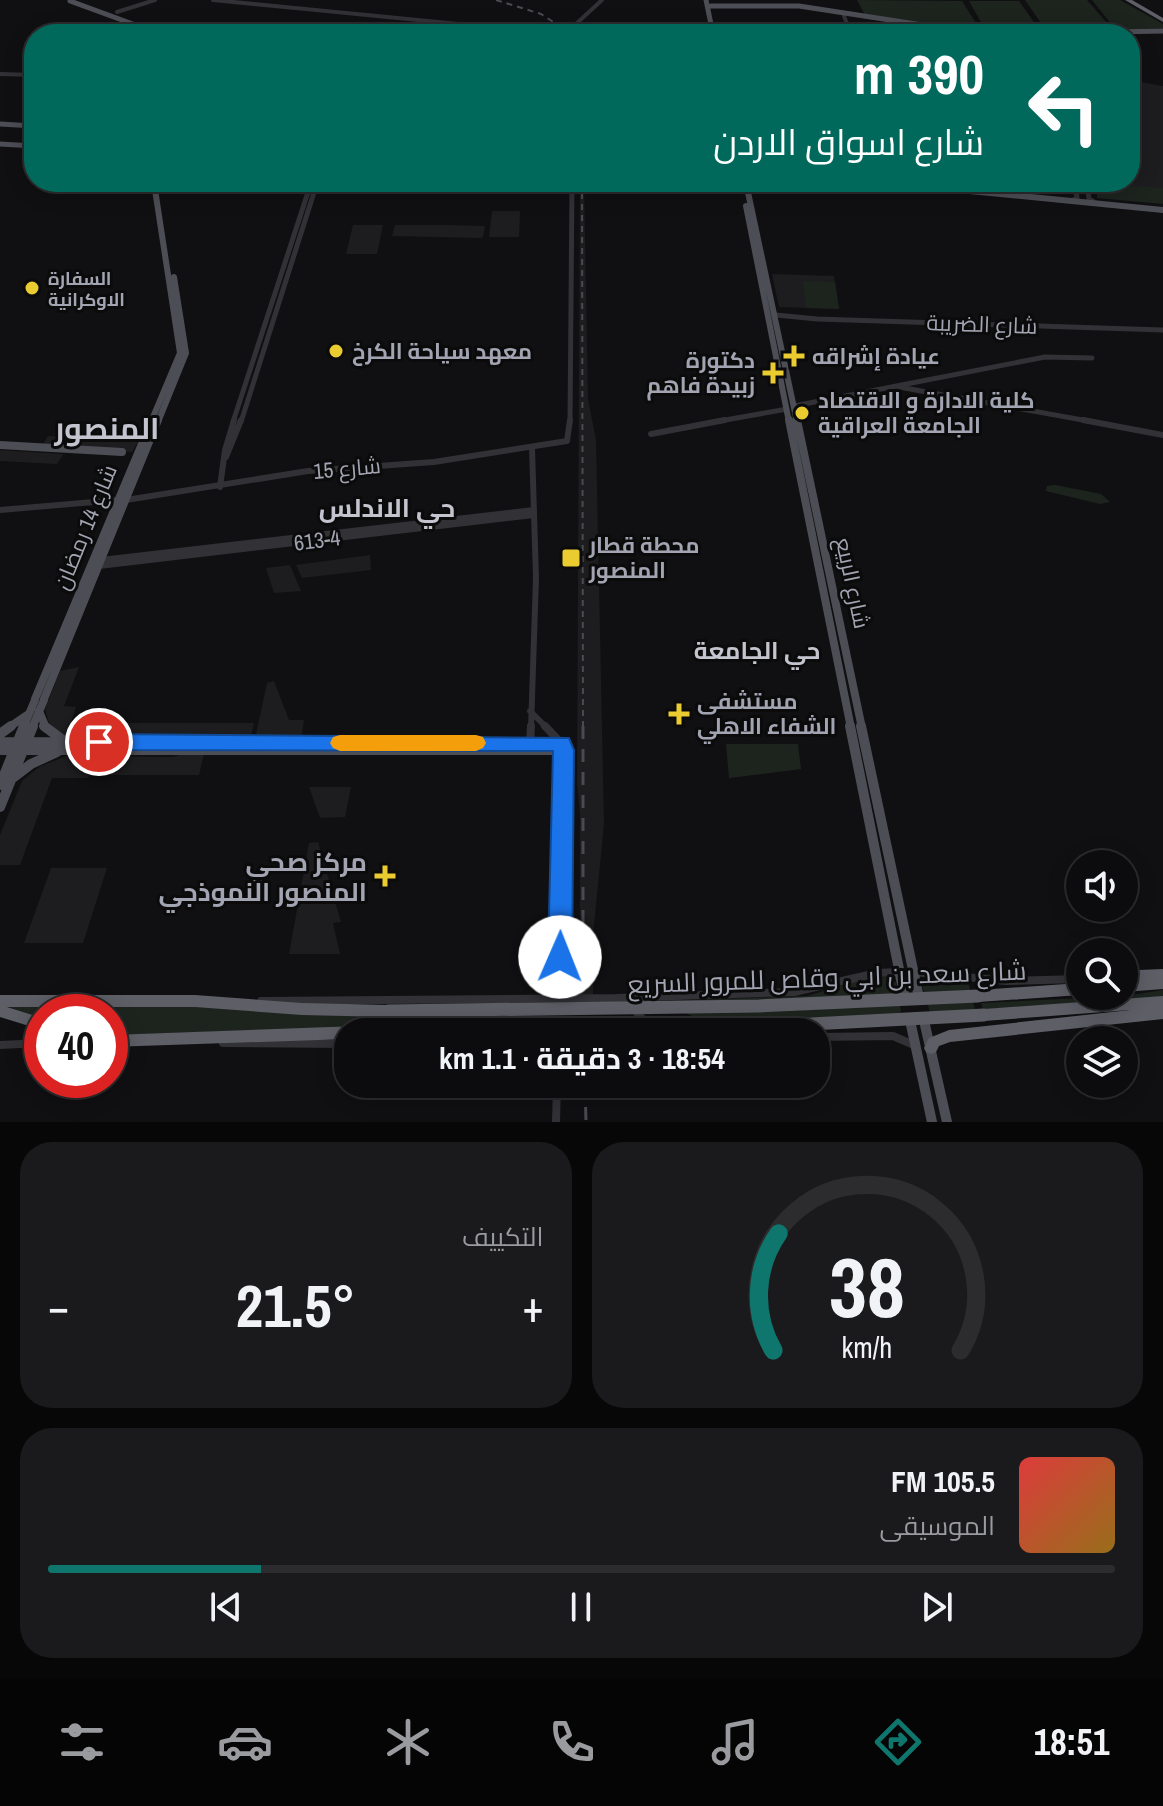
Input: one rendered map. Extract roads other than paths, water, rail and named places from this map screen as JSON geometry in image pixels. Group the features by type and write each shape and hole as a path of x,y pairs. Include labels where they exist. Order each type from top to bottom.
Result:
{"highway":[{"path":"1128,0 1163,18"},
{"path":"1138,1 1163,18"},
{"path":"1138,976 1163,974"},
{"path":"1138,985 1163,983"},
{"name":"شارع سعد بن ابي وقاص للمرور السريع","path":"0,1001 195,1001 302,1009 388,1011 772,1006 1066,990"},
{"name":"شارع سعد بن ابي وقاص للمرور السريع","path":"830,1023 1163,1002"},
{"path":"0,1011 24,1018"},
{"path":"924,1048 949,1036 1163,1013"},
{"name":"شارع سعد بن ابي وقاص للمرور السريع","path":"128,1041 334,1034"}],"main road":[{"path":"71,0 142,24"},
{"path":"79,0 140,24"},
{"path":"713,24 709,3 787,7 893,24"},
{"path":"727,6 799,6 906,24"},
{"path":"1140,32 1163,31"},
{"path":"1,124 24,126"},
{"path":"0,147 24,148"},
{"name":"شارع 14 رمضان","path":"40,700 120,499 186,353 158,192"},
{"name":"شارع الربيع","path":"747,192 899,972 908,1010 943,1100 947,1122"},
{"path":"983,192 1163,209"},
{"path":"1003,192 1163,209"},
{"name":"شارع الربيع","path":"758,252 776,318 787,390"},
{"name":"شارع الربيع","path":"791,407 799,476 819,523 922,1009 927,1099 932,1122"},
{"path":"0,447 140,455"},
{"name":"شارع 14 رمضان","path":"0,807 3,780 100,563 120,499"},
{"path":"833,646 846,645"},
{"path":"0,734 35,711 44,727 67,746"},
{"path":"0,742 20,746 563,747"},
{"path":"0,750 20,746"},
{"path":"3,780 67,746"},
{"path":"899,972 913,972"},
{"path":"927,1099 943,1100"}],"street":[{"path":"113,12 148,0"},
{"path":"113,12 155,0"},
{"path":"213,0 459,24"},
{"path":"229,0 274,5"},
{"path":"577,24 602,0"},
{"path":"844,16 847,24"},
{"path":"0,73 24,74"},
{"path":"220,487 226,457 311,192"},
{"name":"شارع 15","path":"0,510 220,487 308,471 434,462 568,440 572,192"},
{"path":"1075,192 1075,199"},
{"path":"1090,192 1092,201"},
{"name":"شارع الضريبة","path":"776,318 1163,330"},
{"path":"651,434 1045,357 1092,358"},
{"path":"894,386 1163,435"},
{"path":"532,448 536,581 530,711 532,746"},
{"name":"613-4","path":"100,563 534,513"},
{"path":"530,711 563,747 559,1002"},
{"path":"195,1001 620,1001 794,992 877,973 899,972"},
{"path":"913,972 1006,981 1066,979"},
{"path":"638,1015 642,1018"},
{"path":"830,1037 902,1037 924,1048"},
{"path":"183,1041 334,1044"},
{"path":"0,1045 24,1044"},
{"path":"556,1122 557,1098"}],"railway":[{"path":"496,0 541,14 556,24"},
{"path":"582,192 583,728"},
{"path":"583,728 583,1005"},
{"path":"585,1098 586,1122"}],"place":[{"name":"السفارة الاوكرانية","path":"32,288"},
{"name":"معهد سياحة الكرخ","path":"336,351"},
{"name":"عيادة إشراقه","path":"794,356"},
{"name":"دكتورة زبيدة فاهم","path":"773,373"},
{"name":"كلية الادارة و الاقتصاد الجامعة العراقية","path":"802,413"},
{"name":"محطة قطار المنصور","path":"571,558"},
{"name":"مستشفى الشفاء الاهلي","path":"679,714"},
{"name":"مركز صحي المنصور النموذجي","path":"385,876"}],"district":[{"name":"المنصور","path":"107,428"},
{"name":"حي الاندلس","path":"387,507"},
{"name":"حي الجامعة","path":"757,650"}]}
